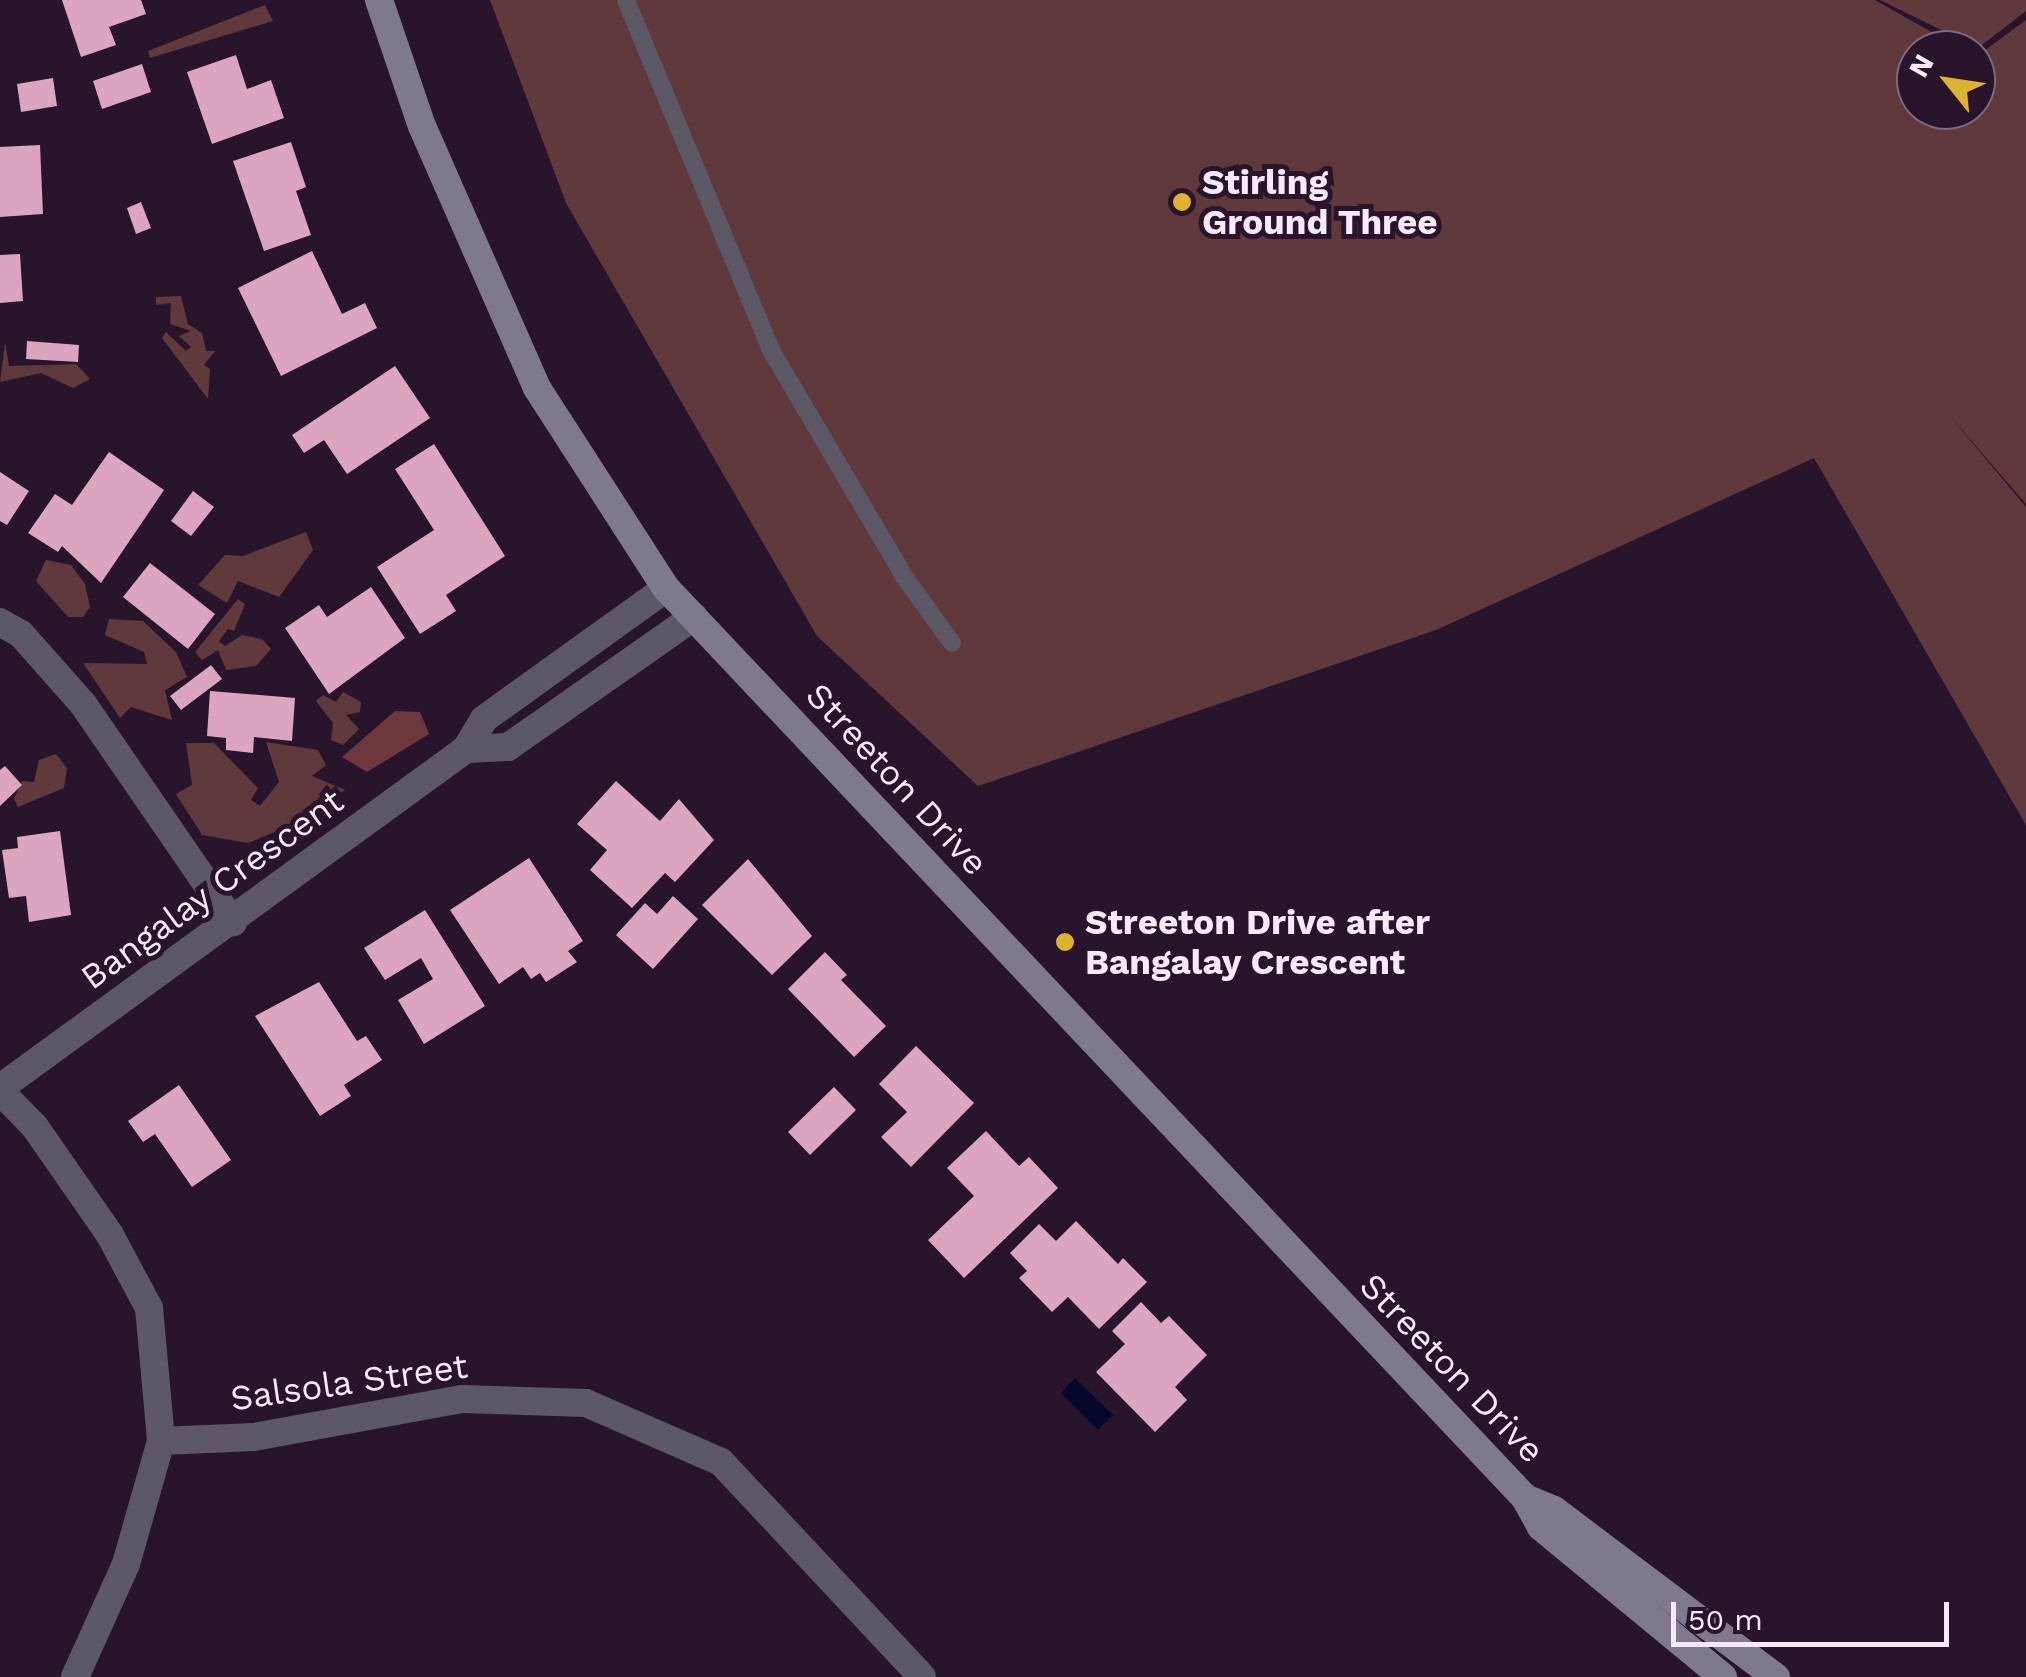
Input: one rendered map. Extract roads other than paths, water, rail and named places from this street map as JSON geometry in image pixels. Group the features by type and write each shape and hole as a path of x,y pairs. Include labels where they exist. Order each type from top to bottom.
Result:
{"main road":[{"name":"Streeton Drive","path":"379,0 422,126 537,388 666,588 1526,1498 1553,1538 1723,1677"},
{"name":"Streeton Drive","path":"1526,1498 1554,1510 1776,1677"}],"street":[{"name":"Bangalay Crescent","path":"0,1089 466,748 484,719 666,588"},
{"path":"466,748 508,747 694,617"},
{"path":"0,622 20,634 83,704 233,922"},
{"path":"0,1089 35,1126 99,1220 149,1308 161,1441 126,1564 74,1677"},
{"name":"Salsola Street","path":"161,1441 254,1437 462,1400 586,1403 721,1462 922,1677"}],"lane":[{"path":"626,0 772,352 905,578 952,643"}],"water":[{"path":"1075,1378 1113,1415 1098,1430 1061,1393"}],"place":[{"name":"Stirling Ground Three","path":"1182,202"},
{"name":"Streeton Drive after Bangalay Crescent","path":"1065,942"}]}
